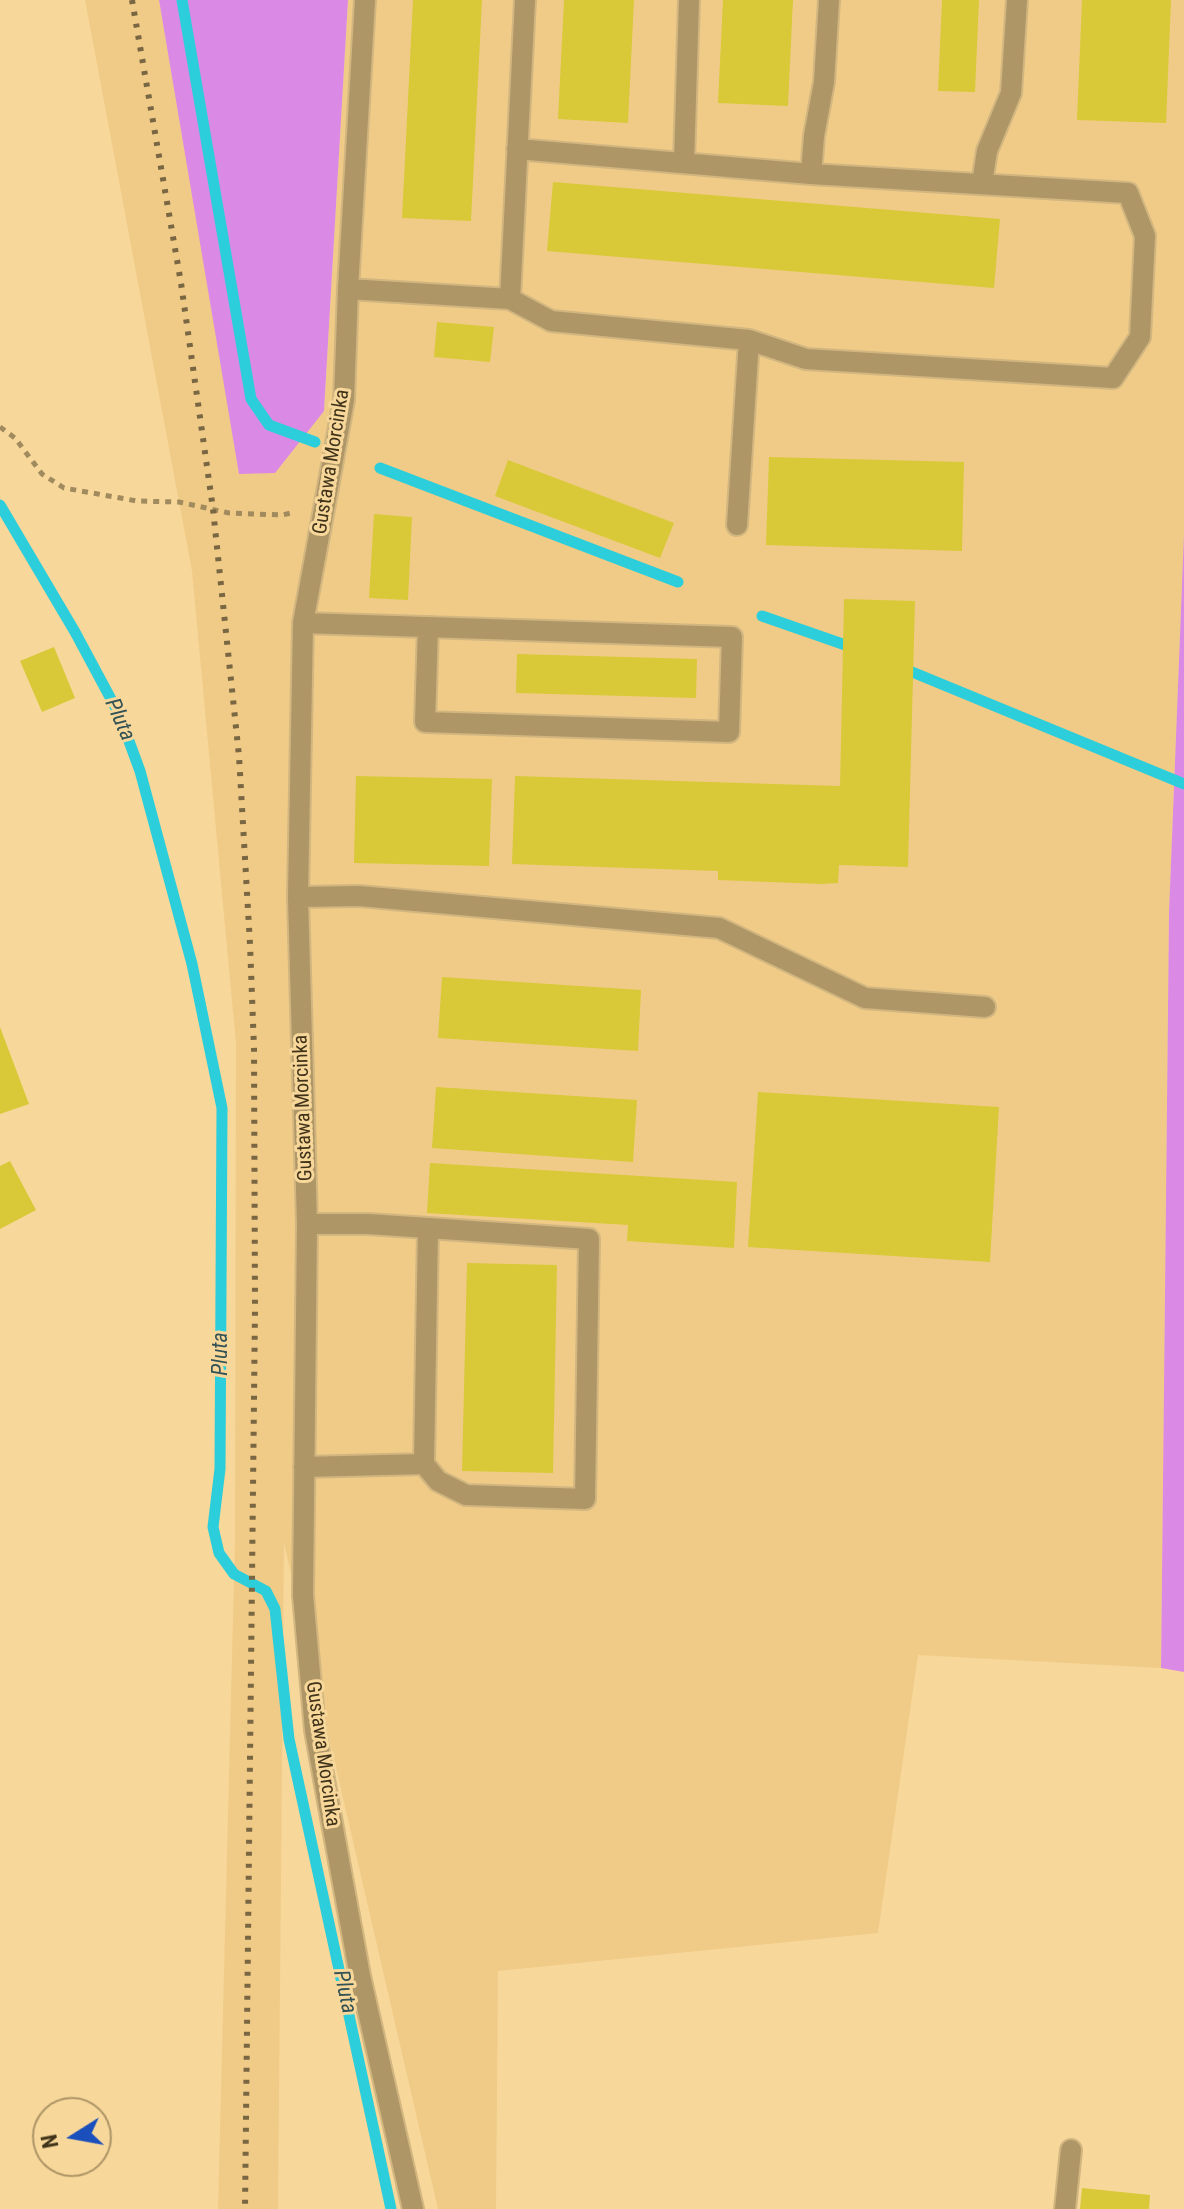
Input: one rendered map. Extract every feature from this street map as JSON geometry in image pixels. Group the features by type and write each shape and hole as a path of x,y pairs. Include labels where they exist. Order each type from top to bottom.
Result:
{"street":[{"name":"Gustawa Morcinka","path":"365,0 344,400 303,623 298,897 307,1224 303,1595 315,1730 360,1976 413,2209"},
{"path":"510,299 525,0"},
{"path":"684,163 689,0"},
{"path":"811,174 824,82 829,0"},
{"path":"982,183 987,151 1011,93 1017,0"},
{"path":"348,289 510,299 551,321 749,340 806,359 1113,378 1140,337 1145,236 1128,193 811,174 517,149"},
{"path":"737,525 749,340"},
{"path":"303,623 428,627 732,637 729,732 425,722 428,627"},
{"path":"298,897 359,896 719,928 865,998 985,1007"},
{"path":"307,1224 368,1224 428,1228 589,1239 585,1499 466,1495 438,1481 424,1464 428,1228"},
{"path":"304,1467 424,1464"},
{"path":"1065,2209 1071,2150"}],"path":[{"path":"0,427 15,438 42,474 64,488 137,501 179,502 229,513 282,515 327,505"}],"shaded area":[{"path":"85,0 159,0 240,474 324,411 348,0 1184,0 1184,534 1169,912 1161,1668 918,1655 878,1933 498,1971 496,2209 438,2209 284,1543 278,2209 218,2209 235,1539 236,1044 192,571"},
{"path":"159,0 348,0 324,411 275,473 239,474"},
{"path":"1184,534 1184,1672 1161,1668 1169,912"}],"building":[{"path":"413,0 482,0 471,221 402,218"},
{"path":"564,0 634,0 628,123 558,119"},
{"path":"723,0 793,0 788,106 718,103"},
{"path":"942,0 979,0 975,92 938,91"},
{"path":"1082,0 1171,0 1166,123 1077,120"},
{"path":"553,182 1000,219 994,288 547,251"},
{"path":"437,322 494,327 490,362 434,357"},
{"path":"769,457 964,462 962,551 766,545"},
{"path":"508,460 674,523 660,558 495,496"},
{"path":"374,514 412,517 408,600 369,598"},
{"path":"844,599 915,601 908,867 839,865 838,883 821,884 718,880 718,871 512,864 515,776 840,786"},
{"path":"54,647 75,698 42,712 20,661"},
{"path":"517,654 697,659 696,698 516,693"},
{"path":"356,776 492,779 489,866 354,863"},
{"path":"442,977 641,990 638,1051 438,1038"},
{"path":"0,1027 29,1104 0,1114"},
{"path":"436,1087 637,1100 633,1162 432,1148"},
{"path":"758,1092 999,1107 990,1262 748,1247"},
{"path":"10,1161 36,1210 0,1229 0,1166"},
{"path":"430,1163 737,1182 734,1248 627,1241 628,1225 427,1213"},
{"path":"467,1263 557,1265 553,1473 462,1471"},
{"path":"1082,2188 1150,2195 1149,2209 1080,2209"}],"waterway":[{"path":"182,0 251,399 269,425 315,442"},
{"path":"380,468 678,582"},
{"name":"Pluta","path":"0,505 119,714 140,771 192,964 222,1108 220,1469 213,1527 219,1553 234,1574 266,1591 275,1609 289,1739 391,2209"},
{"path":"762,616 854,648"},
{"path":"900,667 1184,784"}],"railway":[{"path":"132,0 181,283 213,509 239,756 250,944 254,1048 255,1309 245,2209"}]}
